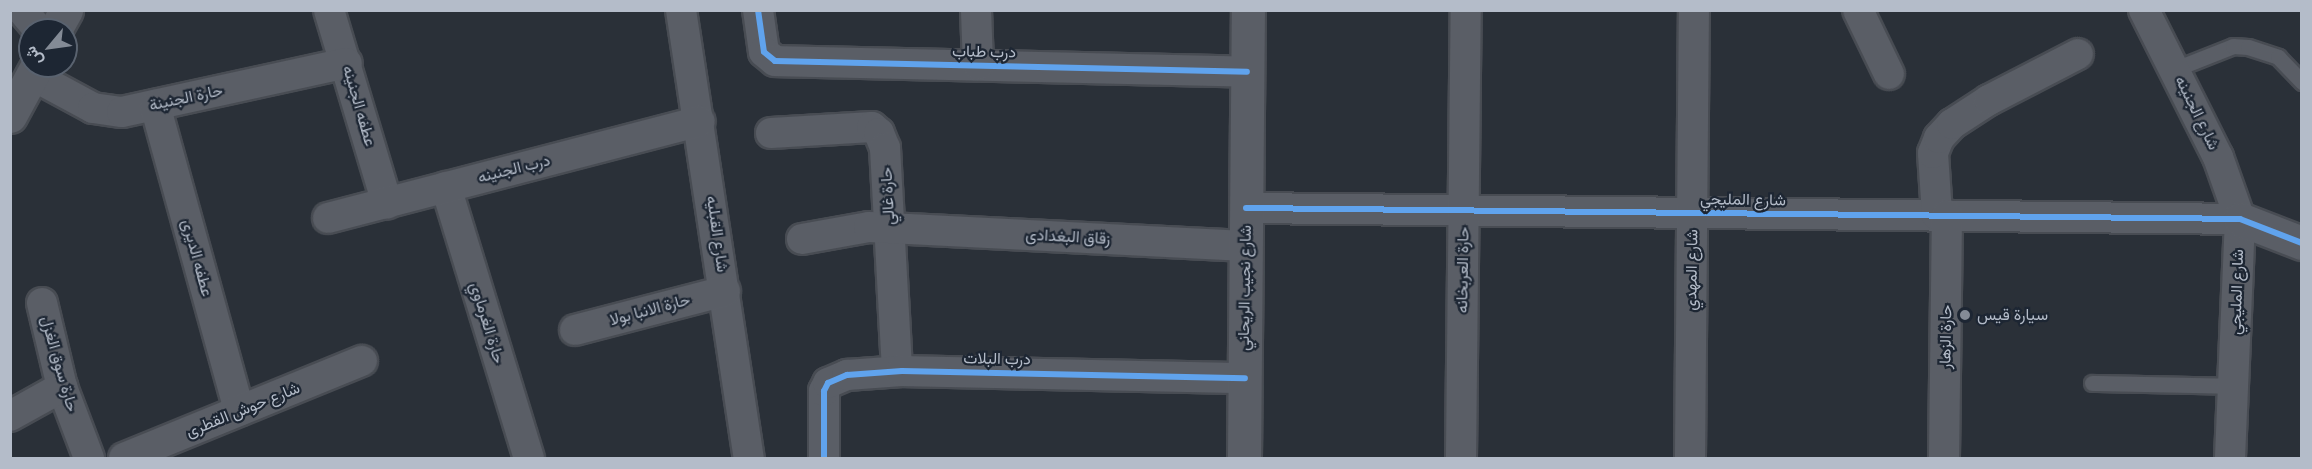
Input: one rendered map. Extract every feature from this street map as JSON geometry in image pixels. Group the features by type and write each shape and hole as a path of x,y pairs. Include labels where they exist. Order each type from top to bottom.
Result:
{"street":[{"name":"عطفه الجنينه","path":"329,10 347,63 387,203"},
{"name":"درب طباب","path":"758,10 764,52 774,61 1247,72"},
{"path":"976,10 978,65"},
{"name":"شارع نجيب الريحاني","path":"1244,459 1248,10"},
{"name":"حارة العربخانه","path":"1461,459 1466,10"},
{"name":"شارع المهدي","path":"1690,459 1694,10"},
{"path":"1858,10 1889,74"},
{"name":"شارع الجنينه","path":"2144,10 2226,174 2240,219"},
{"name":"شارع القبليه","path":"683,11 749,459"},
{"name":"حارة الزهار","path":"1944,459 1942,215 1933,153 1939,138 1952,124 1989,100 2078,54"},
{"name":"حارة الجنينة","path":"49,78 106,112 155,105 347,63"},
{"path":"10,116 31,78"},
{"name":"عطفه الديرى","path":"155,105 239,411"},
{"name":"درب الجنينه","path":"328,218 700,122"},
{"name":"حارة غالي","path":"771,133 872,127 879,133 885,148 897,371"},
{"name":"حارة الغرماوي","path":"446,187 529,459"},
{"name":"شارع المليجي","path":"1246,208 2240,219 2230,459"},
{"path":"2240,219 2301,243"},
{"name":"زقاق البغدادى","path":"802,239 869,227 1246,246"},
{"name":"حارة الانبا بولا","path":"575,330 725,291"},
{"name":"حارة سوق الغزل","path":"42,303 62,387 89,459"},
{"name":"شارع حوش القطرى","path":"124,459 362,361"},
{"name":"درب البلات","path":"824,459 822,412 828,383 847,375 897,371 1245,378"},
{"path":"10,416 62,387"}],"lane":[{"path":"2175,69 2233,46 2248,47 2278,57 2301,82"},
{"path":"2092,383 2233,386"}],"cycle path":[{"path":"758,10 764,52 775,61 1247,72"},
{"path":"1246,208 2240,219 2302,243"},
{"path":"824,458 824,391 828,383 847,375 902,371 1245,378"}],"place":[{"name":"سيارة قيس","path":"1965,315"}]}
